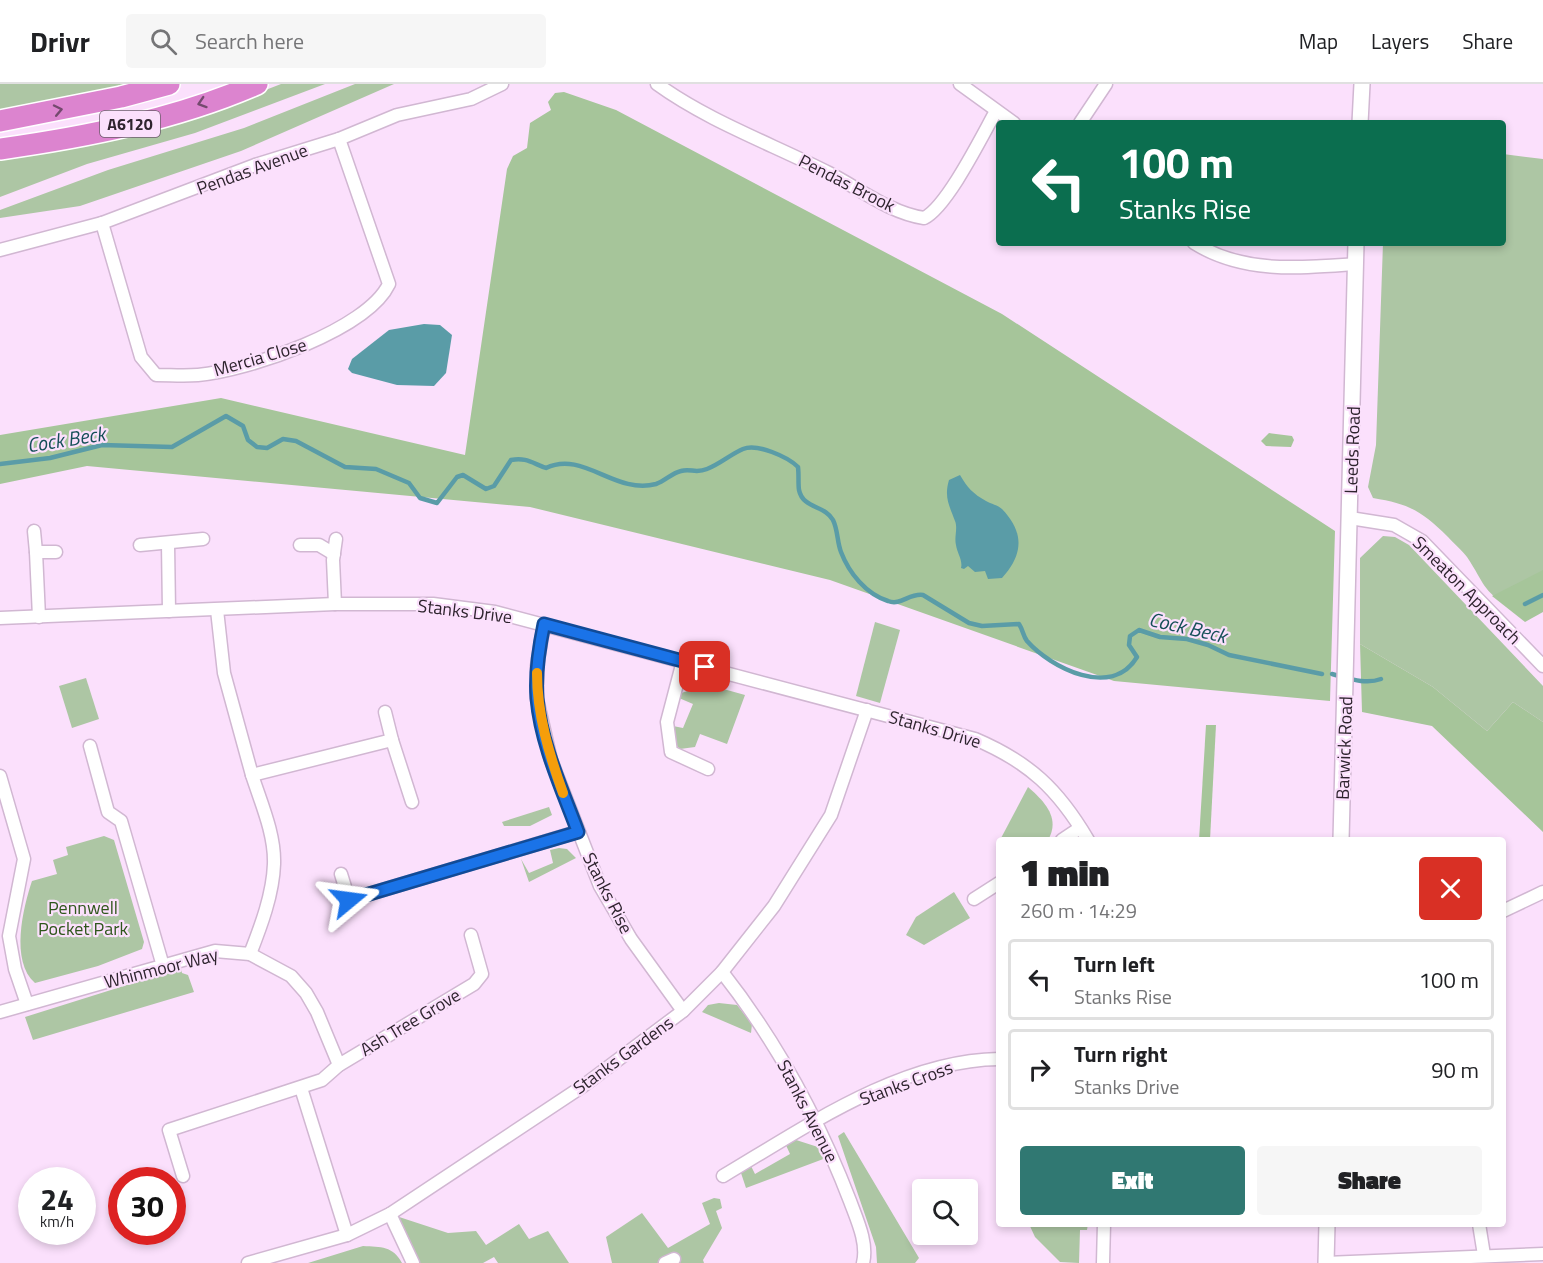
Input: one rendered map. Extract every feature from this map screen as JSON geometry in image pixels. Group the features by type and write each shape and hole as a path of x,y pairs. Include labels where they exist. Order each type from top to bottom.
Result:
{"highway":[{"name":"A6120","path":"0,121 121,97 169,84"},
{"name":"A6120","path":"0,148 46,142 153,118 257,84"}],"street":[{"name":"Pendas Avenue","path":"0,250 102,223 255,165 339,140 397,115 471,99 502,84"},
{"name":"Pendas Brook","path":"657,84 690,105 841,179 886,206 924,218 932,214 956,180 996,111"},
{"path":"960,84 1010,120"},
{"path":"1082,120 1106,84"},
{"path":"1360,120 1362,84"},
{"name":"Mercia Close","path":"102,223 141,357 156,375 199,375 274,357 317,340 350,322 384,295 389,284 339,140"},
{"path":"1200,246 1227,259 1253,265 1289,269 1356,264"},
{"name":"Leeds Road","path":"1347,657 1356,246"},
{"name":"Smeaton Approach","path":"1350,518 1394,525 1422,541 1543,666"},
{"path":"34,531 39,617"},
{"path":"140,545 202,539"},
{"path":"335,604 336,539"},
{"path":"168,544 169,611"},
{"path":"300,545 319,545 334,554"},
{"path":"36,552 56,552"},
{"name":"Stanks Drive","path":"0,618 335,604 433,604 475,609 544,624 975,739 1017,760 1035,773 1062,799 1086,837"},
{"path":"217,610 224,673 268,827 274,863 270,892 250,954"},
{"name":"Stanks Rise","path":"544,624 537,666 537,699 551,760 600,886 631,939 683,1011"},
{"name":"Barwick Road","path":"1341,837 1347,657"},
{"path":"683,661 667,722 671,752 708,769"},
{"name":"Stanks Gardens","path":"248,1263 270,1259 346,1235 390,1214 583,1086 683,1011 722,972 774,906 831,815 867,710"},
{"path":"385,712 412,802"},
{"path":"252,775 392,740"},
{"path":"90,746 108,812 121,821 163,966"},
{"path":"0,776 24,859 9,936 15,969 27,1004"},
{"path":"1066,837 1080,828"},
{"path":"341,874 349,900 578,832"},
{"path":"974,899 996,885"},
{"path":"1506,909 1543,892"},
{"name":"Ash Tree Grove","path":"180,1167 170,1130 322,1080 339,1065 474,984 482,974 471,935"},
{"name":"Whinmoor Way","path":"0,1012 215,951 250,954 291,976 306,993 317,1012 339,1065"},
{"name":"Stanks Avenue","path":"722,972 769,1036 817,1121 859,1228 866,1253 863,1263"},
{"name":"Stanks Cross","path":"723,1176 865,1095 908,1078 957,1064 996,1059"},
{"path":"301,1088 346,1235"},
{"path":"390,1214 413,1263"},
{"path":"1103,1263 1104,1227"},
{"path":"1327,1227 1332,1262 1543,1254"},
{"path":"1479,1227 1484,1255"}],"green space":[{"path":"0,84 137,84 0,111"},
{"path":"281,84 325,84 195,133 87,164 0,197 0,159 106,141 214,110"},
{"path":"355,84 394,84 241,151 80,206 0,218 0,210 108,170 244,128"},
{"path":"1506,154 1543,159 1543,592 1511,609 1484,586 1465,554 1430,521 1406,506 1373,498 1368,487 1376,445 1383,246 1506,246"},
{"path":"1383,536 1395,537 1409,545 1543,686 1543,722 1513,702 1487,731 1433,687 1360,644 1360,558"},
{"path":"875,622 900,630 880,703 856,696"},
{"path":"86,678 99,719 72,728 59,686"},
{"path":"709,685 745,695 727,744 700,734 695,747 680,749 675,744 673,726 683,728 693,704 679,698 681,693"},
{"path":"1028,787 1049,810 1053,824 1050,837 1002,837"},
{"path":"549,807 552,815 530,826 504,826 502,822"},
{"name":"Pennwell Pocket Park","path":"104,836 114,840 144,942 142,949 98,966 35,983 27,973 21,948 22,919 32,881 57,874 53,860 68,855 66,847"},
{"path":"567,849 576,858 529,882 521,859 529,873 553,863 550,850"},
{"path":"954,892 970,918 924,945 906,935 916,917"},
{"path":"181,968 182,973 188,975 194,992 33,1040 25,1017"},
{"path":"719,1003 737,1005 752,1024 751,1033 702,1012 708,1005"},
{"path":"844,1132 919,1258 915,1263 877,1263 876,1247 838,1136"},
{"path":"793,1139 821,1148 826,1158 746,1188 741,1173 749,1162 755,1174 790,1154 785,1143"},
{"path":"714,1198 720,1199 722,1208 716,1211 722,1228 703,1260 704,1263 612,1263 606,1237 642,1213 668,1248 710,1224 702,1203"},
{"path":"390,1214 448,1233 476,1231 486,1245 519,1224 529,1239 548,1231 569,1263 498,1263 494,1257 483,1263 413,1263"},
{"path":"1030,1227 1088,1227 1087,1230 1080,1230 1079,1263 1060,1262 1035,1237"},
{"path":"363,1246 390,1250 402,1263 308,1263"}],"shaded area":[{"path":"564,92 616,110 1002,314 1335,531 1330,701 1114,681 830,580 530,507 87,466 0,484 0,435 221,398 465,455 507,169 513,156 527,148 530,123 551,110 548,102 555,93"},
{"path":"424,324 440,325 452,335 446,373 434,386 397,385 352,373 348,369 352,359 389,330"},
{"path":"1269,433 1292,436 1294,440 1291,447 1266,446 1261,441"},
{"path":"960,475 974,493 999,506 1015,527 1018,535 1017,552 1014,561 1002,578 988,579 985,571 975,572 968,566 961,568 956,542 956,524 947,491 949,480"},
{"path":"1543,570 1543,612 1525,622 1492,596"},
{"path":"1360,644 1433,687 1487,731 1513,702 1543,722 1543,832 1432,726 1362,712"},
{"path":"1206,725 1216,725 1210,837 1199,837"}],"waterway":[{"name":"Cock Beck","path":"0,464 50,458 102,445 172,447 226,416 243,426 248,440 257,447 267,448 283,439 296,441 345,467 376,469 409,483 420,498 437,503 457,477 463,475 486,489 494,486 511,460 516,459 546,468 560,464 573,464 627,484 641,486 656,484 681,471 703,470 743,449 764,449 780,455 798,467 801,496 833,520 844,560 859,582 880,598 897,602 923,595 969,623 982,626 1019,624 1026,639 1051,661 1082,675 1098,678 1113,676 1126,669 1137,657 1129,645 1130,636 1139,630 1160,637 1187,639 1208,645 1229,655 1322,674"},
{"name":"Cock Beck","path":"1525,604 1543,595"},
{"name":"Cock Beck","path":"1332,674 1363,681 1381,679"}],"slow traffic":[{"path":"537,673 537,699 551,760 563,793"}],"route":[{"path":"349,900 578,832 551,760 537,699 537,666 544,624 705,667"}]}
